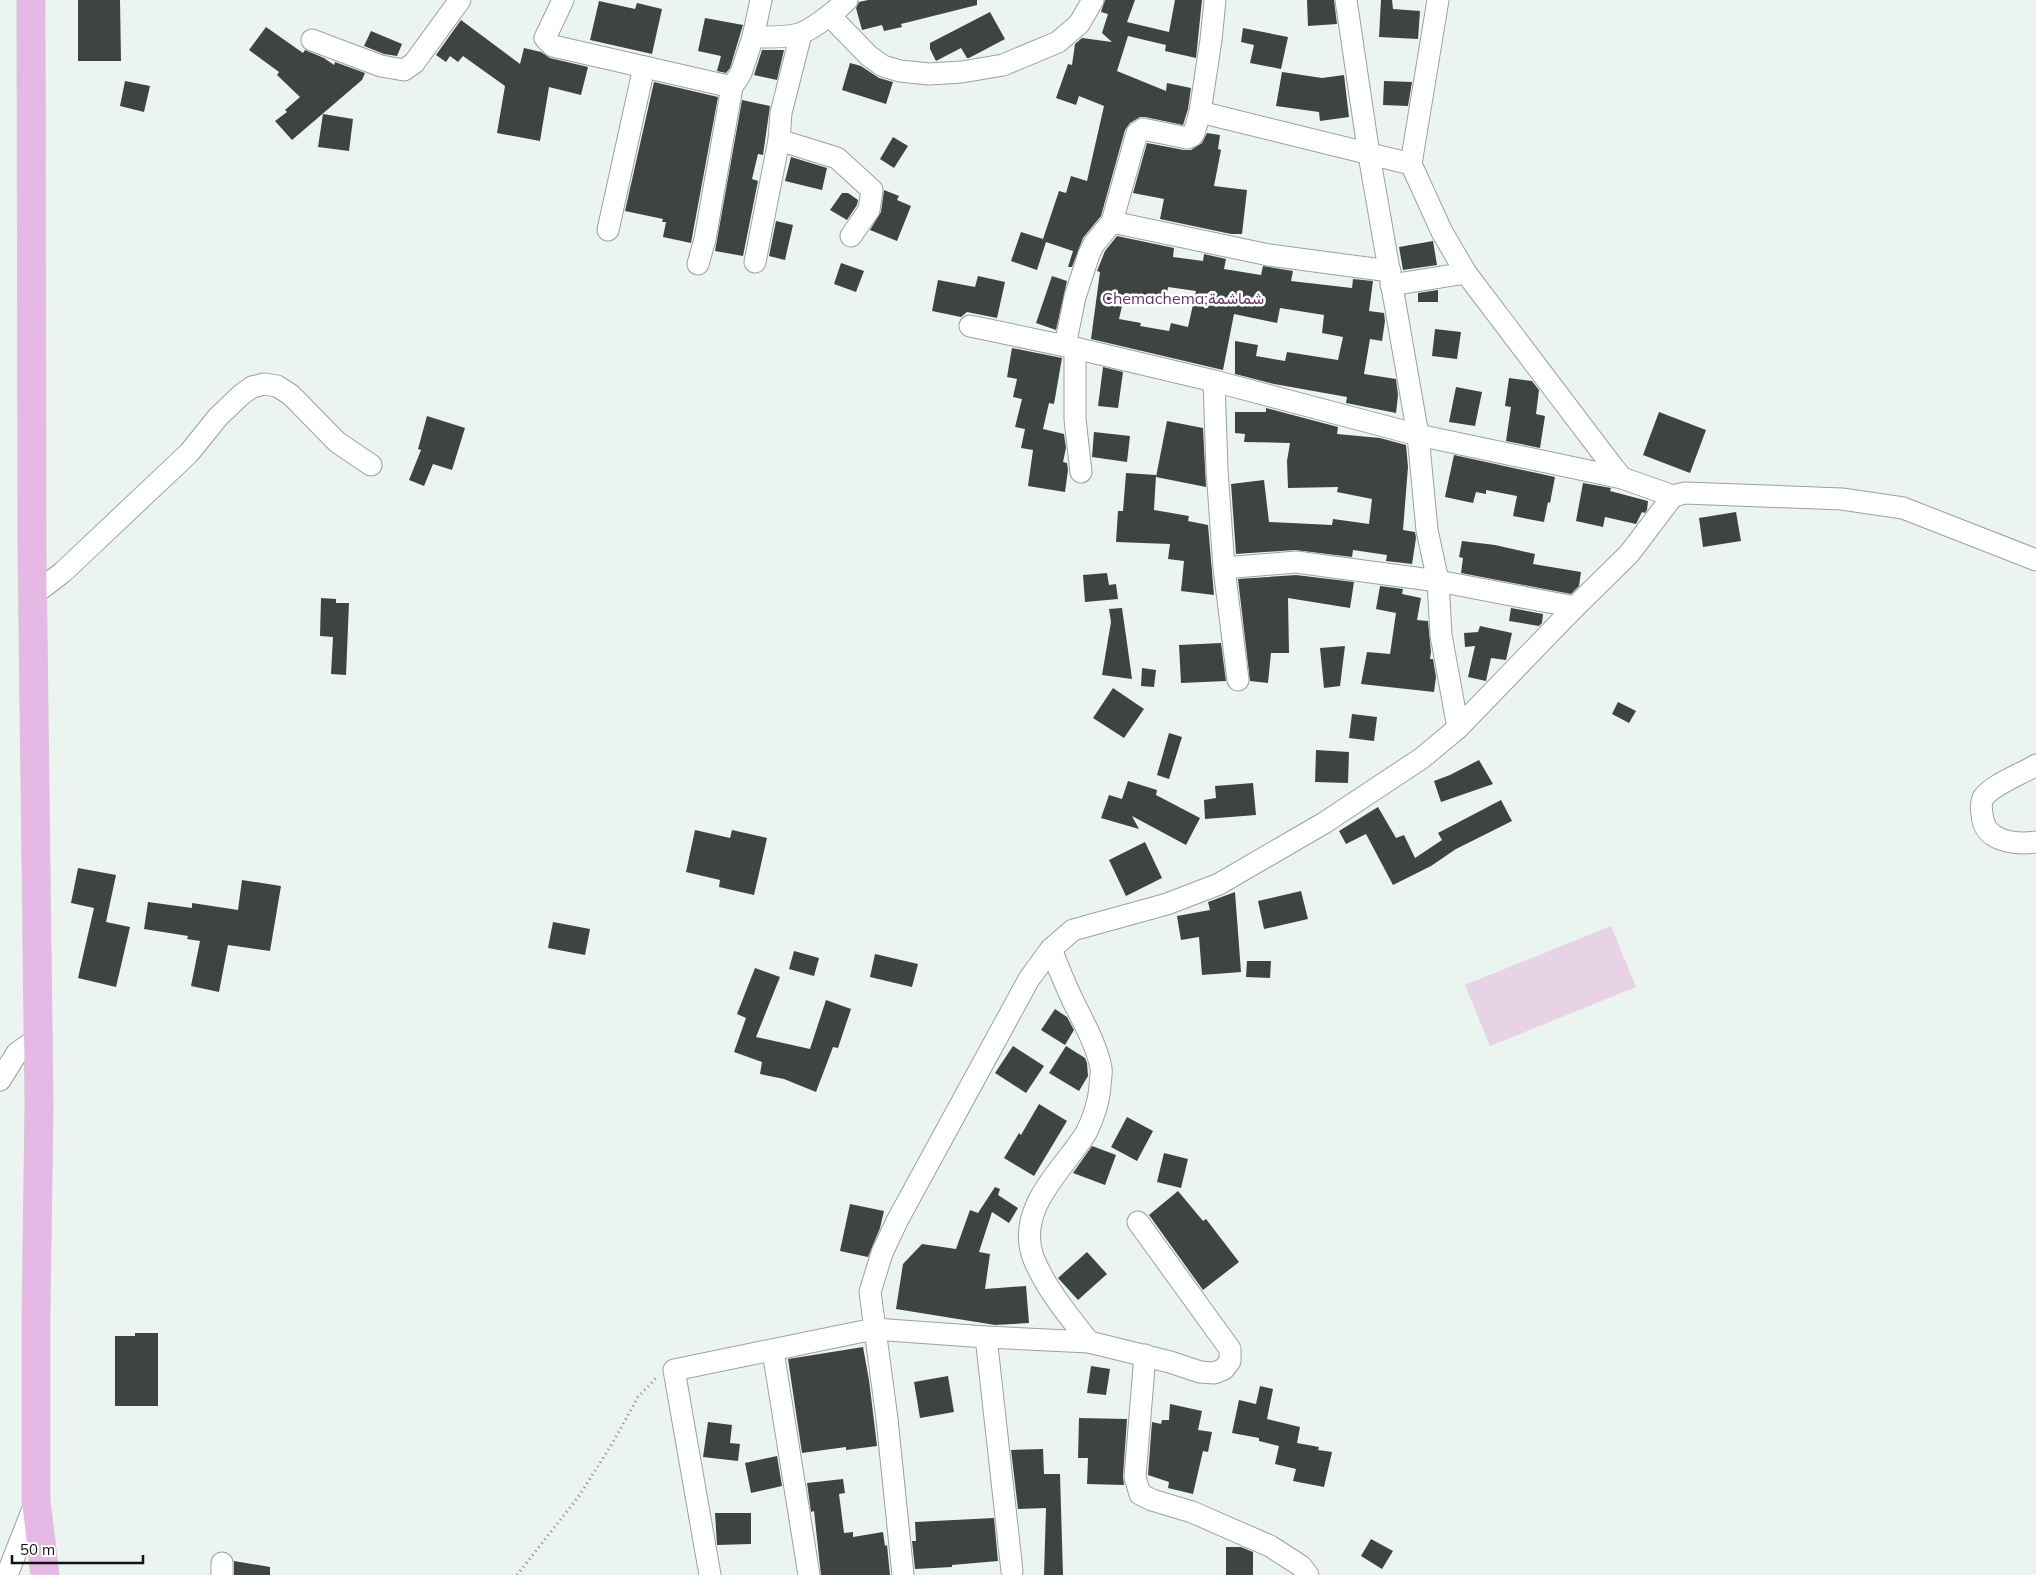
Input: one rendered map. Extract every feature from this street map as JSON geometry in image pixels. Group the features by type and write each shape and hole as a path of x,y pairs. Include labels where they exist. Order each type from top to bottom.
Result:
{"main road":[{"path":"32,0 33,595 38,1038 36,1501 45,1575"}],"street":[{"path":"312,40 381,66 404,70 414,63 460,0"},
{"path":"563,0 545,38 553,46 732,87"},
{"path":"698,264 732,87 741,73 753,37 761,0"},
{"path":"753,37 783,37 801,34 830,16 847,0"},
{"path":"830,16 869,56 883,66 900,71 930,74 962,72 1003,64 1058,42 1078,24 1093,0"},
{"path":"1081,472 1070,347 1075,297 1088,254 1112,222 1139,130 1143,128 1187,138 1194,133 1200,112 1215,0"},
{"path":"1346,0 1369,155 1418,434 1427,530 1438,581 1441,635 1458,728"},
{"path":"1438,0 1411,164 1442,232 1466,273 1622,478"},
{"path":"755,262 779,140 781,113 801,34"},
{"path":"608,230 644,67"},
{"path":"1200,112 1369,155 1394,158 1411,164"},
{"path":"779,140 837,158 872,190 873,195 869,210 851,236"},
{"path":"1112,222 1391,278 1466,273"},
{"path":"970,326 1070,347 1214,381 1418,434 1622,478 1673,496 1685,494 1842,499 1903,508 2036,560"},
{"path":"1214,381 1217,470 1224,568 1238,680"},
{"path":"33,595 63,572 189,454 218,417 252,387 264,384 277,386 291,395 337,442 371,465"},
{"path":"903,1575 887,1419 870,1292 882,1253 897,1221 1029,979 1051,949 1073,930 1167,904 1219,884 1324,824 1422,758 1458,728 1629,554 1673,496"},
{"path":"1224,568 1296,562 1438,581 1575,607"},
{"path":"2036,765 1995,788 1984,798 1982,809 1984,825 1994,837 2008,842 2036,842"},
{"path":"1051,949 1088,1033 1101,1068 1100,1088 1099,1098 1086,1132 1040,1197 1032,1219 1030,1239 1033,1255 1041,1274 1063,1308 1089,1342"},
{"path":"0,1080 17,1053 38,1038"},
{"path":"710,1575 674,1370 874,1329 1089,1342 1145,1355 1200,1372 1214,1373 1224,1369 1230,1361 1230,1349 1138,1222"},
{"path":"986,1337 1012,1571"},
{"path":"773,1351 809,1575"},
{"path":"1145,1355 1135,1477 1140,1494 1152,1500 1192,1512 1270,1546 1301,1566 1308,1575"},
{"path":"8,1575 36,1501"}],"path":[{"path":"517,1575 579,1496 612,1444 638,1397 657,1377 674,1370"}],"shaded area":[{"path":"1611,926 1636,987 1490,1046 1465,985"}],"building":[{"path":"78,0 120,0 121,61 78,61"},
{"path":"868,0 977,0 977,5 901,24 902,27 884,31 882,25 862,30 856,8 859,2"},
{"path":"1105,0 1135,0 1127,22 1169,32 1175,0 1202,0 1196,58 1165,51 1166,45 1128,36 1117,71 1166,91 1167,83 1191,88 1188,109 1183,125 1145,117 1140,117 1130,123 1125,130 1101,216 1083,238 1072,267 1068,267 1073,251 1046,242 1037,270 1011,261 1021,232 1043,239 1059,191 1066,193 1071,176 1087,181 1104,106 1079,96 1076,105 1056,98 1068,64 1072,65 1075,44 1082,38 1112,42 1102,33 1108,14 1101,12"},
{"path":"1307,0 1334,0 1337,24 1308,26"},
{"path":"1381,0 1392,0 1393,9 1420,11 1418,39 1379,37"},
{"path":"599,1 635,9 637,3 662,9 652,54 590,40"},
{"path":"990,12 1005,39 969,58 967,58 961,48 936,61 930,49 930,43"},
{"path":"705,18 743,25 730,68 726,73 717,71 721,56 698,51"},
{"path":"461,20 520,64 524,48 541,52 550,58 588,67 581,95 549,87 540,141 497,133 505,86 463,56 458,62 450,56 446,62 436,55"},
{"path":"266,27 303,53 305,50 324,58 334,65 335,62 365,73 362,80 292,140 275,121 287,112 285,110 300,97 277,75 279,72 249,50"},
{"path":"1243,28 1288,37 1281,69 1250,63 1254,45 1241,42"},
{"path":"371,31 402,44 397,56 384,54 364,46"},
{"path":"762,50 784,50 777,80 754,75"},
{"path":"850,63 861,66 879,78 893,82 886,104 842,90"},
{"path":"1282,72 1322,78 1344,75 1349,117 1320,121 1319,112 1276,106"},
{"path":"125,81 150,86 144,112 120,106"},
{"path":"1384,81 1412,82 1408,106 1383,105"},
{"path":"654,82 718,97 691,243 663,237 666,222 662,222 663,219 625,211"},
{"path":"742,100 770,106 763,155 758,154 752,179 758,181 743,256 715,251"},
{"path":"323,114 353,119 349,151 318,147"},
{"path":"1207,133 1220,135 1218,149 1221,150 1214,186 1247,190 1242,234 1231,234 1160,219 1164,199 1133,193 1147,143 1191,150 1202,143"},
{"path":"893,137 908,146 894,168 880,159"},
{"path":"791,157 827,168 822,190 785,181"},
{"path":"884,190 899,196 897,200 911,206 897,241 870,230 881,212"},
{"path":"842,193 848,193 858,200 857,205 847,220 830,210"},
{"path":"776,221 793,225 785,260 769,256"},
{"path":"1117,236 1174,248 1173,257 1203,261 1204,254 1226,259 1224,269 1261,275 1263,266 1293,271 1291,281 1352,288 1353,279 1373,281 1369,311 1384,313 1385,321 1382,341 1370,339 1364,374 1396,379 1398,395 1396,413 1346,403 1347,397 1274,384 1235,374 1235,341 1258,345 1256,356 1285,361 1287,352 1338,360 1343,337 1322,333 1324,315 1280,308 1277,323 1234,314 1223,370 1091,339 1100,272 1097,271 1105,251","holes":["1168,287 1196,291 1188,327 1171,323 1169,331 1140,326 1141,323 1119,319 1125,293 1166,300"]},
{"path":"1433,241 1437,265 1403,270 1399,247"},
{"path":"841,263 864,271 856,292 834,284"},
{"path":"978,276 1005,282 997,318 967,312 961,317 932,311 938,280 975,287"},
{"path":"1052,276 1067,281 1056,330 1036,323"},
{"path":"1438,290 1438,302 1418,302 1418,293"},
{"path":"1435,329 1461,332 1457,359 1432,356"},
{"path":"1012,348 1062,358 1054,404 1049,403 1043,429 1064,434 1066,448 1063,462 1067,463 1068,470 1065,492 1028,486 1033,450 1021,448 1025,429 1015,427 1022,399 1013,397 1017,379 1007,377"},
{"path":"1103,367 1123,372 1118,408 1098,406"},
{"path":"1509,378 1532,381 1539,390 1536,414 1545,416 1540,448 1506,441 1511,407 1505,406"},
{"path":"1456,387 1482,392 1475,426 1449,422"},
{"path":"1266,408 1338,427 1337,434 1380,438 1406,445 1408,467 1403,530 1415,532 1416,538 1412,564 1386,561 1387,555 1353,550 1352,557 1295,550 1236,554 1231,484 1264,480 1269,522 1332,525 1333,519 1369,524 1372,499 1337,492 1338,487 1288,488 1287,461 1290,443 1244,442 1245,434 1235,433 1235,412 1266,412"},
{"path":"1659,412 1706,430 1690,473 1643,455"},
{"path":"427,416 465,428 452,470 433,464 424,486 409,480 421,450 418,449"},
{"path":"1167,421 1203,428 1206,487 1156,477"},
{"path":"1094,432 1130,436 1127,462 1092,457"},
{"path":"1454,455 1555,477 1544,522 1513,516 1517,496 1486,490 1486,494 1476,492 1473,503 1445,497"},
{"path":"1126,473 1156,475 1154,510 1189,516 1188,521 1208,525 1214,595 1181,591 1184,561 1168,559 1170,544 1116,542 1118,511 1123,511"},
{"path":"1583,483 1611,488 1610,491 1648,501 1647,510 1645,513 1642,512 1636,524 1605,517 1603,527 1576,521"},
{"path":"1736,512 1741,541 1703,547 1699,518"},
{"path":"1462,541 1495,545 1535,554 1533,564 1581,572 1579,586 1571,594 1461,573 1463,558 1459,557"},
{"path":"1107,573 1109,585 1116,584 1118,599 1085,602 1083,575"},
{"path":"1296,575 1354,582 1350,608 1288,598 1289,653 1271,653 1268,683 1250,681 1238,579"},
{"path":"1380,586 1403,589 1402,594 1421,598 1417,620 1428,621 1430,659 1433,659 1436,677 1434,692 1361,684 1367,652 1390,654 1396,613 1376,609"},
{"path":"321,598 336,599 336,603 349,603 346,675 331,674 333,637 320,636"},
{"path":"1122,608 1132,679 1102,675 1111,622 1109,609"},
{"path":"1511,608 1543,614 1542,623 1539,626 1509,621"},
{"path":"1480,626 1512,633 1506,660 1491,658 1486,681 1468,677 1475,646 1465,647 1464,633 1478,632"},
{"path":"1221,643 1226,681 1181,683 1179,645"},
{"path":"1345,646 1340,686 1324,688 1320,648"},
{"path":"1142,668 1156,670 1154,687 1141,686"},
{"path":"1113,688 1144,709 1124,738 1093,718"},
{"path":"1618,702 1636,711 1629,723 1612,714"},
{"path":"1352,714 1377,717 1374,741 1349,738"},
{"path":"1169,733 1182,737 1169,779 1157,775"},
{"path":"1316,750 1349,752 1348,783 1315,782"},
{"path":"1479,760 1493,784 1441,802 1434,781"},
{"path":"1128,781 1157,790 1156,795 1200,818 1186,845 1132,816 1139,829 1101,818 1109,795 1122,799"},
{"path":"1253,783 1256,815 1205,819 1204,800 1216,798 1215,786"},
{"path":"1501,800 1512,821 1456,849 1431,866 1393,885 1366,834 1346,844 1339,831 1378,807 1396,838 1404,835 1415,858 1442,840 1438,833"},
{"path":"695,830 730,838 732,830 767,838 754,895 719,887 720,880 686,872"},
{"path":"1145,842 1162,878 1126,896 1109,860"},
{"path":"78,868 116,875 106,922 130,927 116,987 78,978 94,908 71,903"},
{"path":"242,880 281,886 270,951 228,945 219,992 191,986 200,941 187,939 188,936 144,929 148,902 192,908 192,903 238,910"},
{"path":"1301,891 1308,919 1264,929 1258,901"},
{"path":"1235,892 1241,972 1202,975 1199,937 1181,940 1177,916 1210,910 1208,902"},
{"path":"553,922 590,929 585,955 548,948"},
{"path":"794,951 819,958 814,976 789,969"},
{"path":"875,954 918,964 912,987 870,977"},
{"path":"1247,961 1271,961 1270,978 1246,977"},
{"path":"755,968 780,977 756,1037 810,1049 826,1000 851,1009 838,1048 833,1047 816,1092 784,1079 760,1074 762,1062 734,1052 746,1018 737,1014"},
{"path":"1055,1009 1067,1017 1074,1030 1065,1045 1041,1030"},
{"path":"1013,1046 1044,1066 1026,1093 995,1073"},
{"path":"1066,1046 1085,1058 1087,1063 1088,1076 1079,1091 1049,1073"},
{"path":"1039,1104 1067,1121 1034,1176 1004,1158 1019,1133 1021,1135"},
{"path":"1127,1117 1153,1131 1137,1161 1111,1147"},
{"path":"1092,1146 1116,1155 1105,1185 1073,1173"},
{"path":"1164,1153 1188,1159 1181,1188 1157,1182"},
{"path":"995,1187 1000,1189 998,1195 1018,1208 1009,1223 992,1212 979,1252 990,1254 985,1289 1026,1286 1029,1323 995,1325 896,1309 903,1264 922,1244 956,1249 970,1210 978,1213"},
{"path":"1178,1191 1203,1221 1206,1219 1239,1262 1203,1290 1149,1215"},
{"path":"850,1204 884,1211 880,1228 868,1257 840,1251"},
{"path":"1087,1252 1107,1274 1078,1300 1058,1278"},
{"path":"135,1333 158,1333 158,1406 115,1406 115,1336 135,1336"},
{"path":"863,1347 877,1446 846,1450 846,1447 802,1453 788,1359"},
{"path":"1091,1366 1110,1369 1106,1395 1087,1393"},
{"path":"948,1376 954,1412 920,1418 914,1382"},
{"path":"1260,1386 1273,1389 1267,1419 1300,1427 1297,1443 1319,1447 1318,1450 1332,1452 1324,1487 1293,1481 1296,1469 1275,1464 1279,1446 1259,1441 1259,1438 1232,1433 1239,1400 1256,1404"},
{"path":"1170,1404 1202,1411 1198,1430 1212,1432 1208,1452 1203,1451 1193,1494 1168,1488 1169,1482 1148,1475 1152,1422 1161,1424 1162,1420 1169,1420"},
{"path":"1079,1418 1127,1419 1124,1485 1087,1484 1088,1458 1078,1458"},
{"path":"708,1422 732,1425 730,1443 740,1444 738,1461 703,1457"},
{"path":"1043,1449 1044,1474 1060,1474 1063,1575 1044,1575 1046,1508 1018,1509 1011,1450"},
{"path":"777,1456 782,1486 751,1493 745,1463"},
{"path":"843,1479 845,1493 839,1494 844,1533 853,1532 853,1537 883,1532 885,1546 887,1545 890,1575 821,1575 814,1511 811,1512 807,1483"},
{"path":"715,1513 751,1513 751,1544 717,1545"},
{"path":"994,1518 998,1561 952,1565 952,1567 915,1569 912,1541 916,1541 915,1522"},
{"path":"1371,1539 1393,1551 1382,1569 1361,1556"},
{"path":"1226,1547 1241,1547 1253,1552 1253,1575 1226,1575"},
{"path":"234,1561 270,1567 270,1575 234,1575"}],"district":[{"name":"Chemachema;شماشمة","path":"1183,298"}]}
